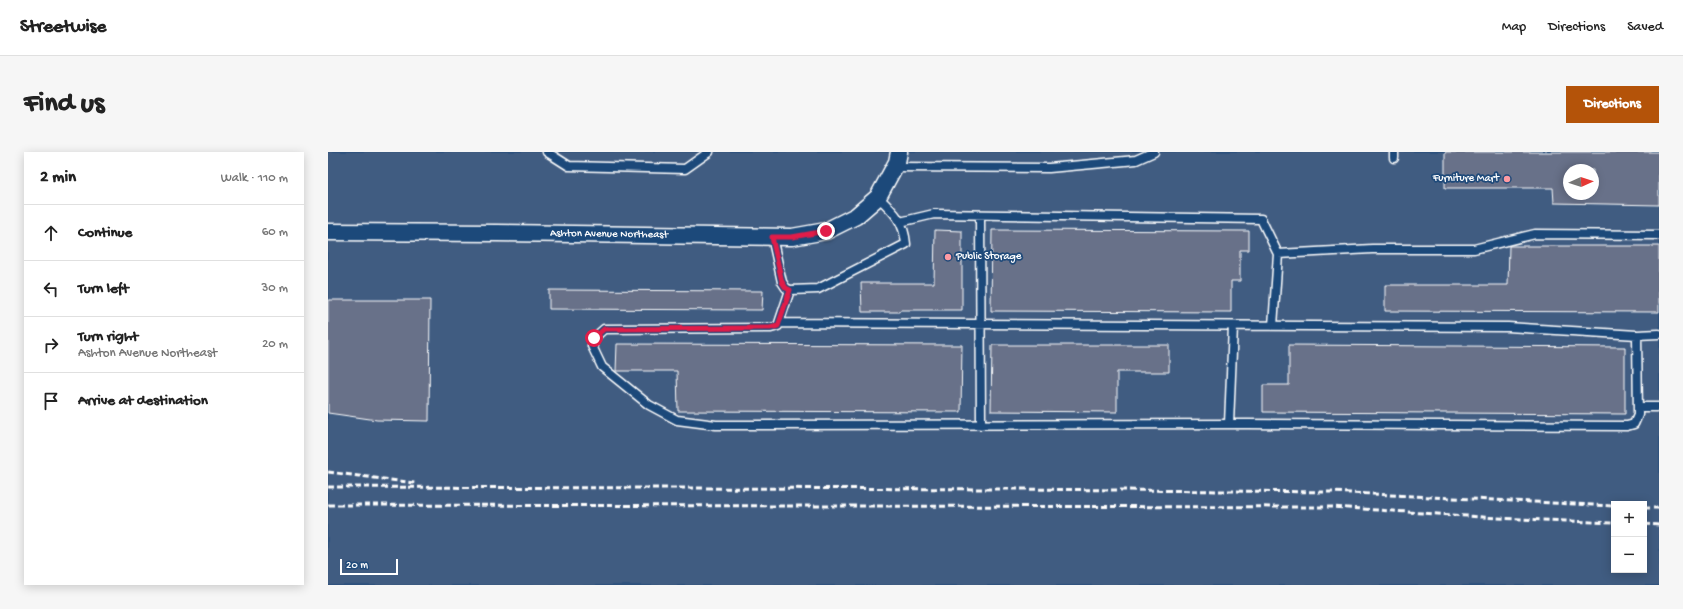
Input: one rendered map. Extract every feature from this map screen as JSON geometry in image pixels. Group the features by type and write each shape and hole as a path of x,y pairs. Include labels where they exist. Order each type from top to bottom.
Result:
{"street":[{"path":"878,197 897,159"},
{"name":"Ashton Avenue Northeast","path":"328,232 490,232 792,237 826,231 856,216 878,197"}],"lane":[{"path":"548,152 569,166 685,169 709,152"},
{"path":"897,159 1049,168 1136,160 1154,152"},
{"path":"772,237 782,282 786,288 790,290 818,289 906,244 905,232 896,214 878,197"},
{"path":"900,222 934,214 1261,219 1278,254 1273,326"},
{"path":"980,215 981,425"},
{"path":"1278,254 1372,249 1474,249 1535,234 1659,235"},
{"path":"790,290 778,326 770,328 604,329 594,338 592,346 602,368 649,405 677,420 716,425 1229,424 1627,426 1634,424 1638,415 1637,335"},
{"path":"780,323 1508,327 1637,335 1659,334"},
{"path":"1229,424 1233,326"},
{"path":"1638,407 1659,407"}],"shaded area":[{"path":"328,152 1659,152 1659,585 328,585"}],"building":[{"name":"Furniture Mart","path":"1445,152 1659,152 1659,205 1554,203 1553,188 1445,188"},
{"name":"Public Storage","path":"935,230 962,231 962,310 900,310 899,312 862,312 861,283 934,283"},
{"path":"992,230 1249,231 1249,250 1240,250 1240,281 1231,281 1231,312 991,311"},
{"path":"1509,246 1659,246 1659,312 1385,311 1385,285 1508,285"},
{"path":"549,290 763,291 762,310 549,309"},
{"path":"328,300 430,300 429,421 377,420 328,413"},
{"path":"617,344 962,345 961,412 678,411 677,371 616,371"},
{"path":"992,345 1169,345 1169,372 1117,372 1117,412 991,411"},
{"path":"1289,345 1625,347 1625,414 1263,412 1263,385 1289,385"}],"railway":[{"path":"328,472 415,483"},
{"path":"328,487 1016,489 1331,492 1611,506"},
{"path":"328,505 1332,507 1497,518 1611,523"},
{"path":"1647,508 1659,508"},
{"path":"1647,524 1659,525"}],"place":[{"name":"Furniture Mart","path":"1507,179"},
{"name":"Public Storage","path":"948,257"}],"route":[{"path":"594,338 604,329 770,328 778,326 790,290 786,288 782,282 772,237 792,237 826,231"}]}
